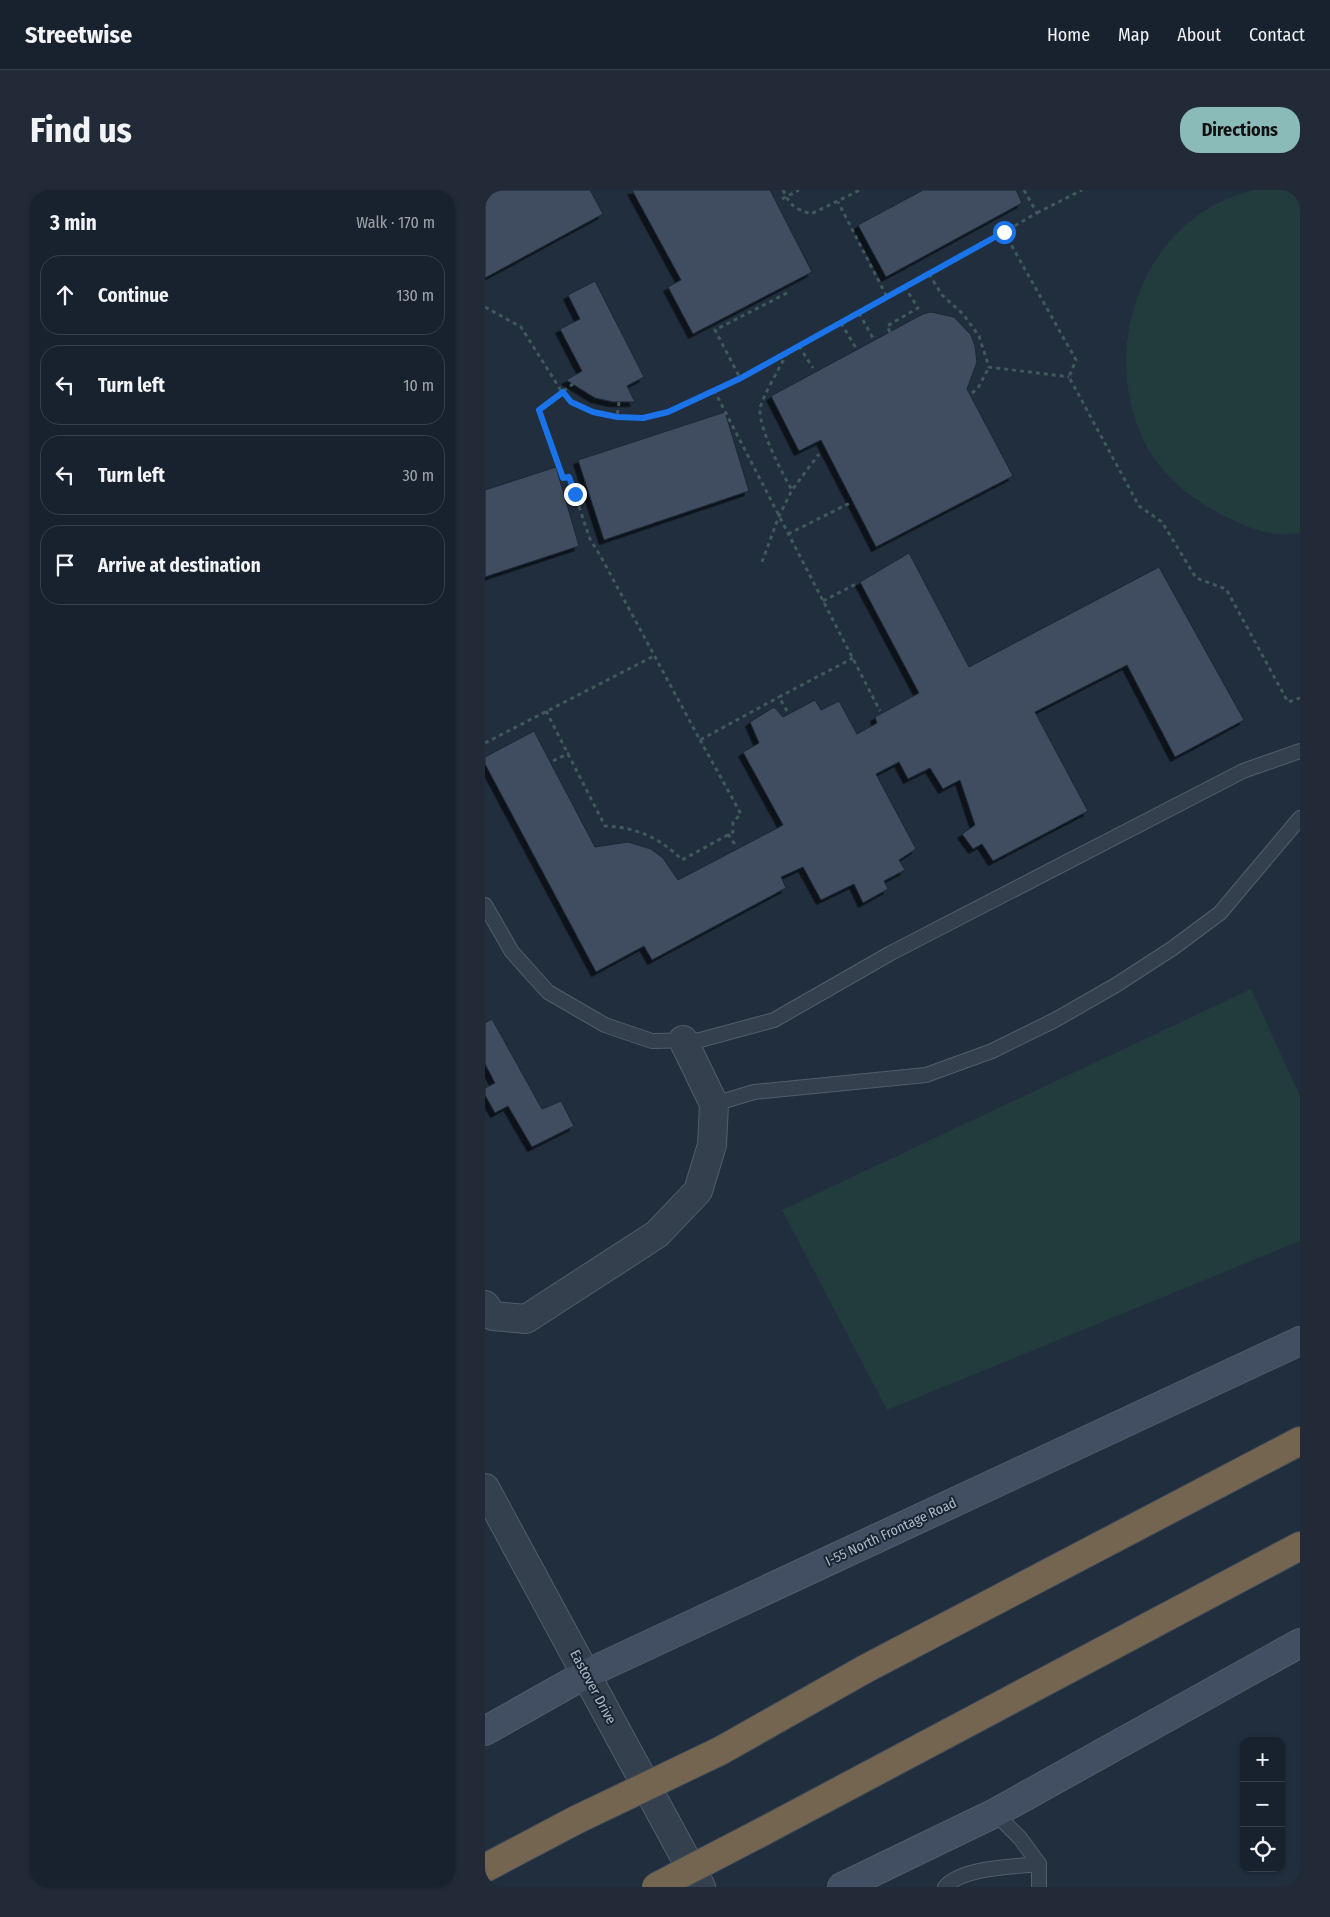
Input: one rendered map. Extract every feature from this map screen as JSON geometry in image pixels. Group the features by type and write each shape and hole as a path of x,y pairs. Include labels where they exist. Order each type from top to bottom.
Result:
{"highway":[{"path":"485,1868 576,1820 720,1751 867,1668 1300,1441"},
{"path":"656,1887 1300,1546"},
{"path":"485,1863 530,1844"}],"street":[{"path":"485,1305 493,1316 526,1319 657,1234 698,1191 712,1145 714,1104 683,1040"},
{"name":"I-55 North Frontage Road","path":"485,1731 586,1674 1300,1341"},
{"name":"Eastover Drive","path":"485,1488 701,1887"},
{"path":"842,1887 995,1813 1300,1643"}],"lane":[{"path":"485,905 512,952 548,992 605,1024 652,1041 700,1040 774,1020 891,953 1235,776 1300,751"},
{"path":"714,1104 754,1092 926,1075 992,1051 1055,1020 1116,985 1173,948 1220,914 1300,818"},
{"path":"995,1813 1020,1838 1039,1864 1039,1887"},
{"path":"945,1887 951,1881 983,1870 1039,1864"}],"path":[{"path":"783,190 796,210 811,214 860,190"},
{"path":"782,199 799,190"},
{"path":"1024,190 1037,213"},
{"path":"485,307 521,327 571,402 593,412 617,417 643,418 668,412 741,378 1037,213 1082,190"},
{"path":"838,202 887,297"},
{"path":"1004,232 1076,360 1069,377"},
{"path":"929,274 943,295 963,314 979,336 989,367 978,388 972,393"},
{"path":"891,332 887,326 917,308 905,287"},
{"path":"741,378 715,330 787,293"},
{"path":"859,313 874,340"},
{"path":"841,322 856,348"},
{"path":"799,346 813,368"},
{"path":"787,352 760,409 764,430 791,490"},
{"path":"989,367 1069,377"},
{"path":"1069,377 1139,506 1162,522 1196,578 1226,588 1288,702 1300,698"},
{"path":"547,711 605,826 624,828 649,836 665,844 682,860 733,832 733,822 741,814 590,539 569,477 563,478 539,410 573,384"},
{"path":"714,390 880,711"},
{"path":"617,417 619,402"},
{"path":"762,562 791,490 819,454"},
{"path":"788,534 850,503"},
{"path":"823,601 856,584"},
{"path":"485,743 654,656"},
{"path":"699,738 700,740 853,658"},
{"path":"779,697 787,711"},
{"path":"553,761 569,753"},
{"path":"728,834 736,846"}],"green space":[{"path":"1254,190 1300,190 1300,533 1270,533 1241,524 1199,501 1170,478 1148,449 1133,411 1126,371 1129,331 1139,292 1157,258 1183,228 1215,205"},
{"path":"1251,989 1300,1096 1300,1241 887,1410 782,1210"}],"building":[{"path":"485,190 590,190 603,214 485,278"},
{"path":"632,190 770,190 812,272 693,334 668,287 681,280"},
{"path":"923,190 1016,190 1022,203 886,277 858,225"},
{"path":"595,281 644,377 627,386 635,402 613,402 595,398 566,380 582,371 560,329 580,319 568,295"},
{"path":"931,312 954,317 971,335 975,346 977,362 967,389 1013,476 876,547 821,440 799,451 771,396 923,314"},
{"path":"725,412 749,491 604,540 578,460"},
{"path":"556,467 579,546 485,577 485,490"},
{"path":"909,553 969,667 1159,567 1244,720 1175,757 1127,665 1035,712 1088,811 993,861 982,844 973,849 962,834 975,825 960,780 943,789 930,768 908,779 899,762 876,774 916,849 899,860 905,870 884,881 888,889 863,903 854,884 821,900 803,867 781,877 786,888 652,960 644,946 596,972 485,764 485,757 534,731 595,847 628,842 651,849 663,858 678,880 783,825 743,752 759,743 750,722 774,707 783,717 815,700 821,710 839,701 857,734 877,723 875,717 919,693 860,582"},
{"path":"492,1019 542,1109 561,1101 574,1126 532,1147 508,1106 495,1113 485,1095 485,1088 495,1083 485,1064 485,1023"}],"route":[{"path":"575,494 569,477 563,478 539,410 563,392 571,402 593,412 617,417 643,418 668,412 741,378 1004,232"}]}
